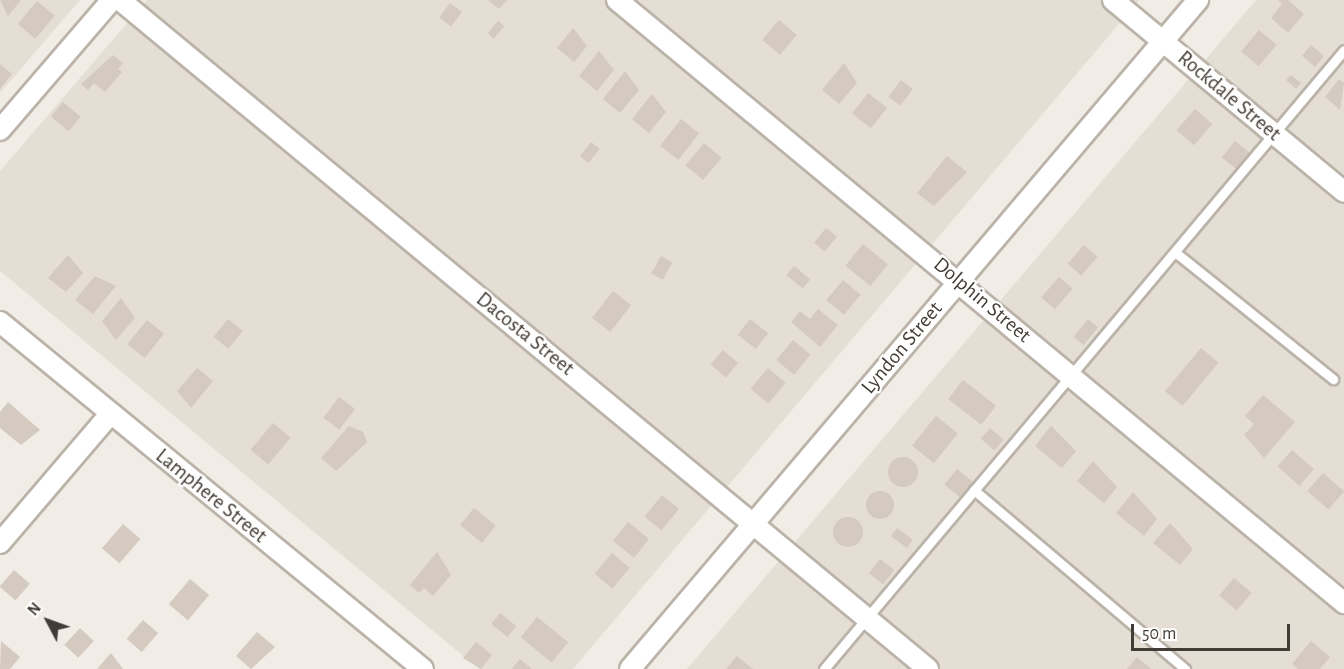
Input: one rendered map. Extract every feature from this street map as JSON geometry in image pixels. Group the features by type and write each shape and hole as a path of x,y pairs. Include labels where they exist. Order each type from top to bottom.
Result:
{"street":[{"path":"0,130 112,0"},
{"name":"Dacosta Street","path":"120,0 928,669"},
{"name":"Dolphin Street","path":"617,0 1344,603"},
{"name":"Rockdale Street","path":"1113,0 1344,192"},
{"name":"Lyndon Street","path":"630,669 1198,0"},
{"name":"Lamphere Street","path":"0,322 423,669"},
{"path":"0,543 110,414"}],"lane":[{"path":"824,669 1344,50"},
{"path":"1175,252 1333,379"},
{"path":"974,490 1185,669"}],"shaded area":[{"path":"0,0 80,0 0,93"},
{"path":"147,0 1139,0 573,669 479,669 0,271 0,171"},
{"path":"1256,0 1344,0 1344,669 687,669"}],"building":[{"path":"0,0 21,0 8,16"},
{"path":"488,0 507,0 499,9"},
{"path":"1278,0 1288,0 1304,14 1288,33 1271,18 1282,4"},
{"path":"37,1 55,16 35,39 18,24"},
{"path":"450,3 462,12 451,26 439,17"},
{"path":"779,20 797,35 780,55 762,40"},
{"path":"498,21 504,26 494,38 488,33"},
{"path":"573,28 587,46 574,62 557,48"},
{"path":"1259,30 1277,45 1259,66 1241,51"},
{"path":"1311,45 1324,56 1315,67 1302,56"},
{"path":"599,51 614,70 597,91 579,76"},
{"path":"113,55 123,63 118,69 122,72 105,92 94,83 88,90 81,84"},
{"path":"844,63 857,83 839,104 822,90"},
{"path":"0,64 12,74 0,89"},
{"path":"625,71 639,90 620,113 603,99"},
{"path":"1291,75 1301,83 1296,89 1286,80"},
{"path":"1339,79 1344,83 1340,110 1325,97"},
{"path":"901,80 913,89 900,106 888,97"},
{"path":"868,93 887,108 871,128 852,113"},
{"path":"652,94 666,112 649,133 632,119"},
{"path":"63,102 81,117 68,131 51,117"},
{"path":"1195,109 1212,124 1194,145 1177,130"},
{"path":"681,119 699,133 678,160 660,146"},
{"path":"1235,141 1250,153 1237,169 1222,157"},
{"path":"591,142 600,149 589,163 580,156"},
{"path":"704,143 722,158 703,180 685,165"},
{"path":"947,156 967,172 934,206 917,193"},
{"path":"826,228 837,237 825,252 814,243"},
{"path":"863,244 888,264 870,286 845,266"},
{"path":"1084,245 1098,257 1081,276 1068,264"},
{"path":"68,255 83,273 66,292 48,278"},
{"path":"661,256 672,262 663,280 651,273"},
{"path":"794,266 810,279 803,289 786,275"},
{"path":"95,276 116,286 93,314 75,300"},
{"path":"1059,277 1073,289 1055,309 1041,297"},
{"path":"843,280 861,295 844,315 826,300"},
{"path":"613,291 631,305 610,332 592,318"},
{"path":"121,298 135,318 116,340 102,321"},
{"path":"818,309 838,325 820,347 791,322 800,311 810,319"},
{"path":"228,319 243,331 228,349 214,337"},
{"path":"750,319 768,333 756,349 738,335"},
{"path":"1088,319 1098,327 1084,345 1074,337"},
{"path":"147,320 164,334 145,358 127,344"},
{"path":"793,340 811,355 794,375 776,360"},
{"path":"1201,348 1219,363 1183,406 1165,391"},
{"path":"723,350 738,363 726,377 711,364"},
{"path":"197,368 213,381 191,408 177,391"},
{"path":"768,368 786,383 768,403 751,389"},
{"path":"963,380 996,406 981,425 948,399"},
{"path":"1263,395 1295,422 1264,458 1244,435 1254,424 1245,416"},
{"path":"339,397 355,409 339,430 323,418"},
{"path":"8,402 40,430 21,445 0,428 0,412"},
{"path":"936,416 958,434 934,463 912,446"},
{"path":"273,423 291,438 268,465 251,450"},
{"path":"349,426 363,432 367,442 336,471 321,458"},
{"path":"1051,426 1076,451 1062,468 1035,446"},
{"path":"990,428 1004,440 994,450 981,439"},
{"path":"1292,450 1314,469 1299,486 1278,467"},
{"path":"903,457 914,461 918,472 914,483 903,487 892,483 888,472 892,461"},
{"path":"1093,461 1117,487 1104,503 1077,481"},
{"path":"957,469 973,482 961,498 944,485"},
{"path":"1323,473 1344,491 1328,509 1307,491"},
{"path":"880,491 890,495 894,505 890,515 880,519 870,515 866,505 870,495"},
{"path":"1133,492 1157,519 1144,536 1116,513"},
{"path":"662,495 679,509 661,531 644,517"},
{"path":"474,508 496,526 482,543 460,525"},
{"path":"848,517 858,522 863,532 858,542 848,547 838,542 833,532 838,522"},
{"path":"628,522 649,539 634,558 613,541"},
{"path":"1170,523 1193,549 1180,565 1153,543"},
{"path":"123,524 140,539 119,563 102,548"},
{"path":"897,528 913,540 907,548 891,536"},
{"path":"437,552 451,575 433,596 424,588 419,593 410,585"},
{"path":"612,553 630,568 612,588 595,574"},
{"path":"880,559 894,570 883,584 869,573"},
{"path":"14,570 30,584 15,600 0,587"},
{"path":"1234,578 1252,593 1237,610 1219,596"},
{"path":"190,579 209,595 188,620 169,604"},
{"path":"500,613 516,626 508,637 491,624"},
{"path":"537,617 568,642 552,662 521,637"},
{"path":"143,620 158,633 142,652 127,639"},
{"path":"80,628 94,641 78,658 64,645"},
{"path":"257,632 275,647 251,669 236,656"},
{"path":"1,641 20,657 10,669 0,669"},
{"path":"1311,641 1330,657 1320,669 1298,669 1292,664"},
{"path":"476,642 492,655 481,669 463,658"},
{"path":"111,653 123,669 97,669"},
{"path":"737,656 753,669 726,669"},
{"path":"1137,657 1151,669 1127,669"},
{"path":"520,659 532,669 512,669"}]}
